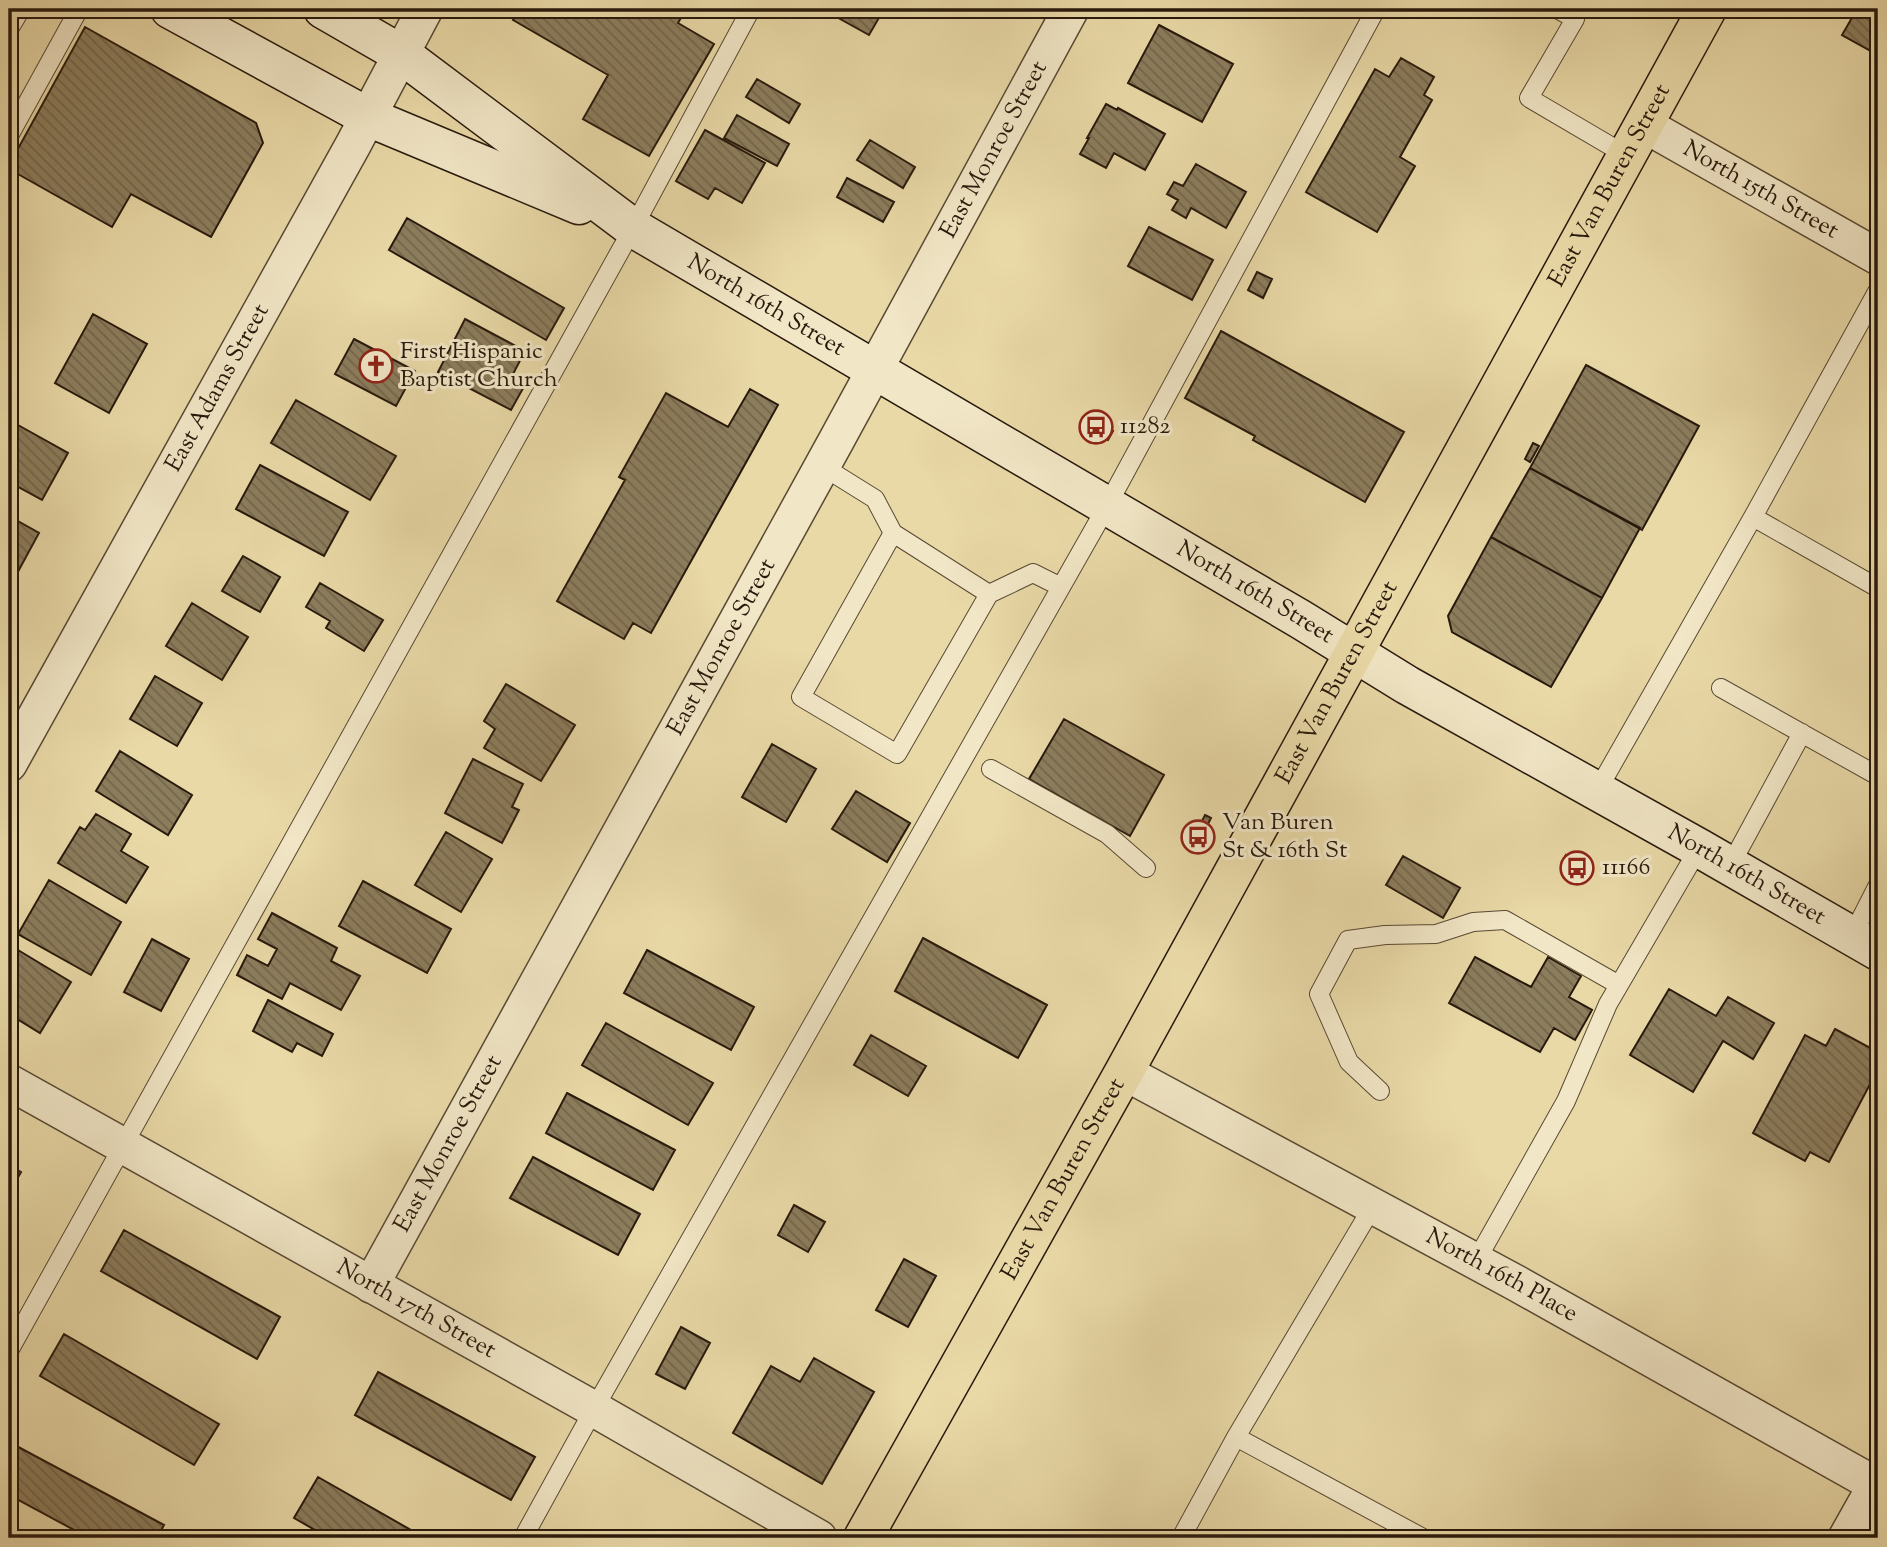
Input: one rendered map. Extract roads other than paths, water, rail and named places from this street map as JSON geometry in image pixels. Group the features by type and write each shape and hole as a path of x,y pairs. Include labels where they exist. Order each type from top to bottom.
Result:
{"main road":[{"name":"North 16th Street","path":"170,9 368,117 633,228"},
{"name":"North 16th Street","path":"323,9 401,54 633,228 1288,612 1407,685 1865,944"},
{"name":"East Van Buren Street","path":"863,1538 1124,1072 1707,9"}],"street":[{"name":"East Adams Street","path":"9,764 368,117 425,9"},
{"name":"East Monroe Street","path":"370,1285 1071,9"},
{"name":"North 15th Street","path":"1635,140 1878,257"},
{"name":"North 16th Place","path":"1124,1072 1476,1261 1877,1484"},
{"name":"North 17th Street","path":"9,1082 819,1538"},
{"path":"1846,1538 1877,1484"}],"lane":[{"path":"9,29 21,9"},
{"path":"9,136 79,9"},
{"path":"9,1352 633,228 751,9"},
{"path":"523,1538 1107,506 1376,9"},
{"path":"1557,9 1575,19 1529,98 1635,140"},
{"path":"1597,791 1878,290"},
{"path":"822,466 875,499 893,533 989,594"},
{"path":"1753,517 1878,588"},
{"path":"893,533 801,696 897,754 989,594 1033,573 1061,587"},
{"path":"1721,688 1878,776"},
{"path":"1476,1261 1566,1101 1608,1004 1619,985 1802,733"},
{"path":"991,769 1107,834 1146,868"},
{"path":"1865,944 1878,885"},
{"path":"1380,1091 1349,1062 1319,994 1348,940 1385,934 1436,934 1473,922 1505,920 1619,985"},
{"path":"1181,1538 1236,1437 1373,1206"},
{"path":"1236,1437 1423,1538"}],"place":[{"name":"First Hispanic Baptist Church","path":"376,366"},
{"name":"11282","path":"1096,427"},
{"name":"Van Buren St & 16th St","path":"1198,837"},
{"name":"11166","path":"1577,868"}]}
